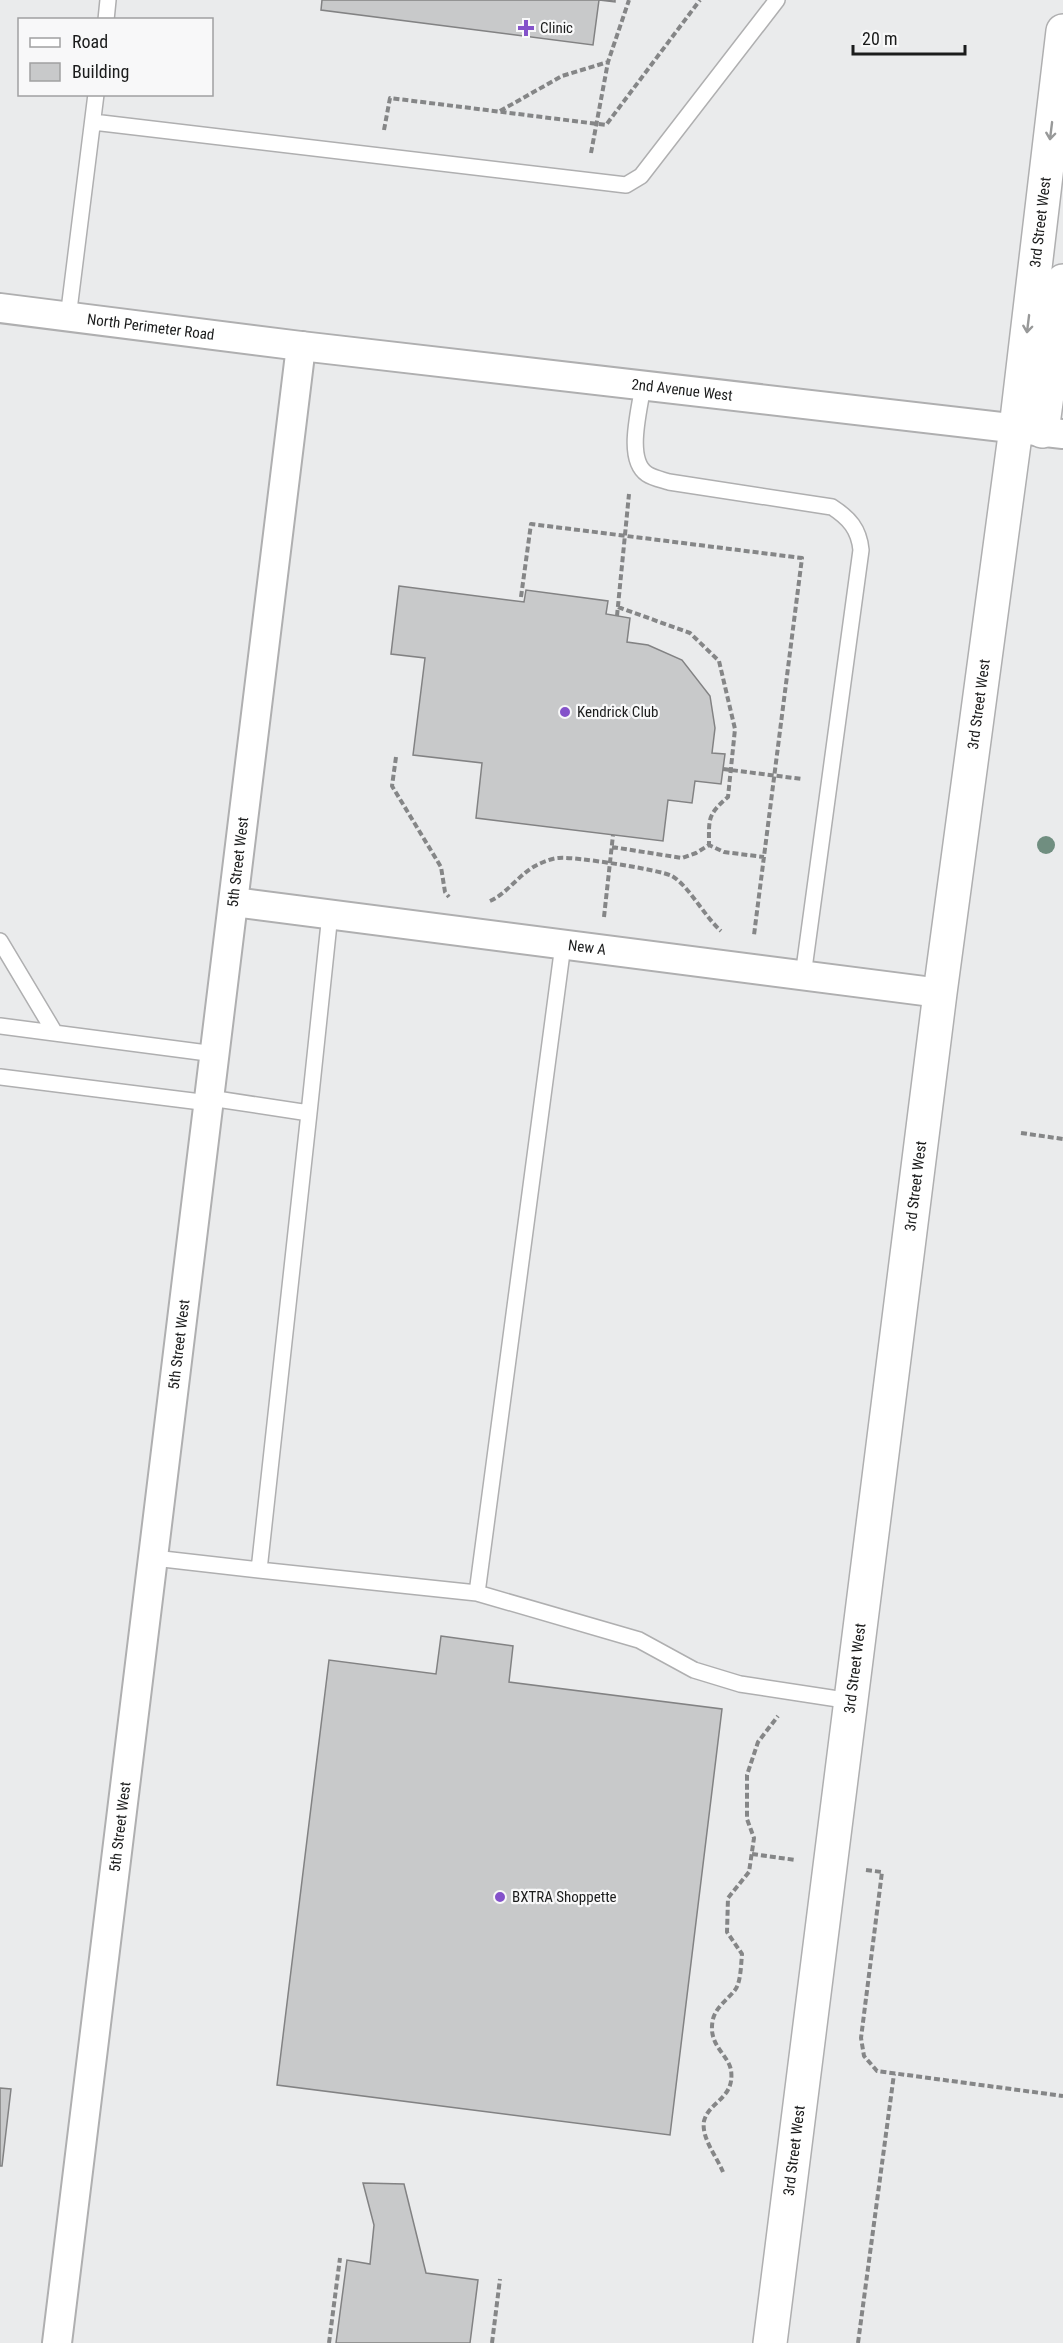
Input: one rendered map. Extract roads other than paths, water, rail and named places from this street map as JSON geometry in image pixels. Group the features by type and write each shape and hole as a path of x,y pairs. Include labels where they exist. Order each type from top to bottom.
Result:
{"street":[{"name":"3rd Street West","path":"770,2343 940,993 1040,431 1063,31"},
{"path":"1040,431 1063,281"},
{"name":"North Perimeter Road","path":"0,308 301,346"},
{"name":"2nd Avenue West","path":"301,346 1040,431"},
{"name":"5th Street West","path":"57,2343 301,346"},
{"name":"New A","path":"234,902 940,993"}],"lane":[{"path":"106,18 108,0"},
{"path":"93,122 626,185 641,176 777,0"},
{"path":"68,318 96,96"},
{"path":"643,386 634,445 637,462 648,475 669,482 832,507 853,524 860,537 861,550 803,976"},
{"path":"259,1570 330,914"},
{"path":"0,941 55,1033"},
{"path":"477,1593 563,945"},
{"path":"0,1026 215,1054"},
{"path":"0,1077 309,1113"},
{"path":"154,1558 477,1593 639,1640 694,1670 740,1684 851,1701"}],"place":[{"name":"Clinic","path":"526,28"},
{"name":"Kendrick Club","path":"565,712"},
{"name":"BXTRA Shoppette","path":"500,1897"}]}
